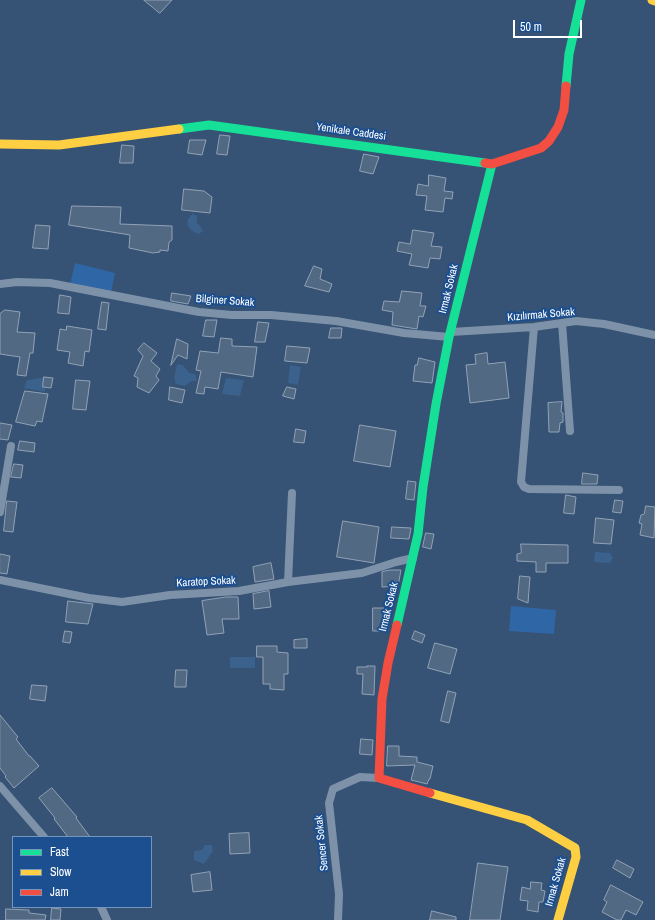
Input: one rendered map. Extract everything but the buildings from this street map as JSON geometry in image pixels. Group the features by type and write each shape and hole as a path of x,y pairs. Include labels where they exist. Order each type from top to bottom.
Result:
{"street":[{"name":"Yenikale Caddesi","path":"0,144 59,146 209,125 492,164 540,148 549,140 558,127 564,110 569,54 581,0"},
{"name":"Irmak Sokak","path":"492,164 450,335 435,411 423,487 418,534 388,662 383,692 379,778 527,820 575,848 576,856 558,920"},
{"name":"Bilginer Sokak","path":"0,284 17,282 50,282 199,312 232,315 271,315 328,320 404,333 450,335"},
{"name":"Kızılırmak Sokak","path":"450,335 534,327 576,321 604,324 655,335"},
{"path":"562,323 570,431"},
{"path":"534,327 521,482 524,487 528,489 619,490"},
{"path":"0,512 11,446"},
{"path":"288,582 292,493"},
{"name":"Karatop Sokak","path":"0,580 89,598 122,602 170,595 239,591 288,582 362,573 413,558"},
{"name":"Sencer Sokak","path":"338,920 339,894 329,804 333,789 360,777 379,778"},
{"path":"0,786 43,836"},
{"path":"101,908 107,920"}],"shaded area":[{"path":"193,214 197,216 197,223 203,231 199,234 192,231 187,223"},
{"path":"75,263 115,273 111,293 70,284"},
{"path":"177,364 183,365 189,373 195,374 197,381 192,381 184,386 176,384 174,378"},
{"path":"290,365 301,367 298,385 288,383"},
{"path":"47,377 45,392 24,388 27,380"},
{"path":"226,378 244,380 240,396 222,394"},
{"path":"595,552 610,553 613,558 610,563 595,562"},
{"path":"511,606 556,610 554,634 509,631"},
{"path":"230,657 255,657 255,668 230,668"},
{"path":"205,845 212,845 213,851 204,864 194,860 194,851 202,850"}],"traffic: fast":[{"path":"566,86 569,54 581,0"},
{"path":"179,129 209,125 485,163"},
{"path":"397,625 418,534 423,487 436,404 449,337 492,164"}],"traffic: slow":[{"path":"0,144 59,145 179,129"},
{"path":"430,793 527,820 575,848 576,857 558,920"}],"traffic: jam":[{"path":"485,163 492,164 541,148 549,141 558,127 564,110 566,86"},
{"path":"397,625 388,663 382,699 379,778 430,793"}]}
